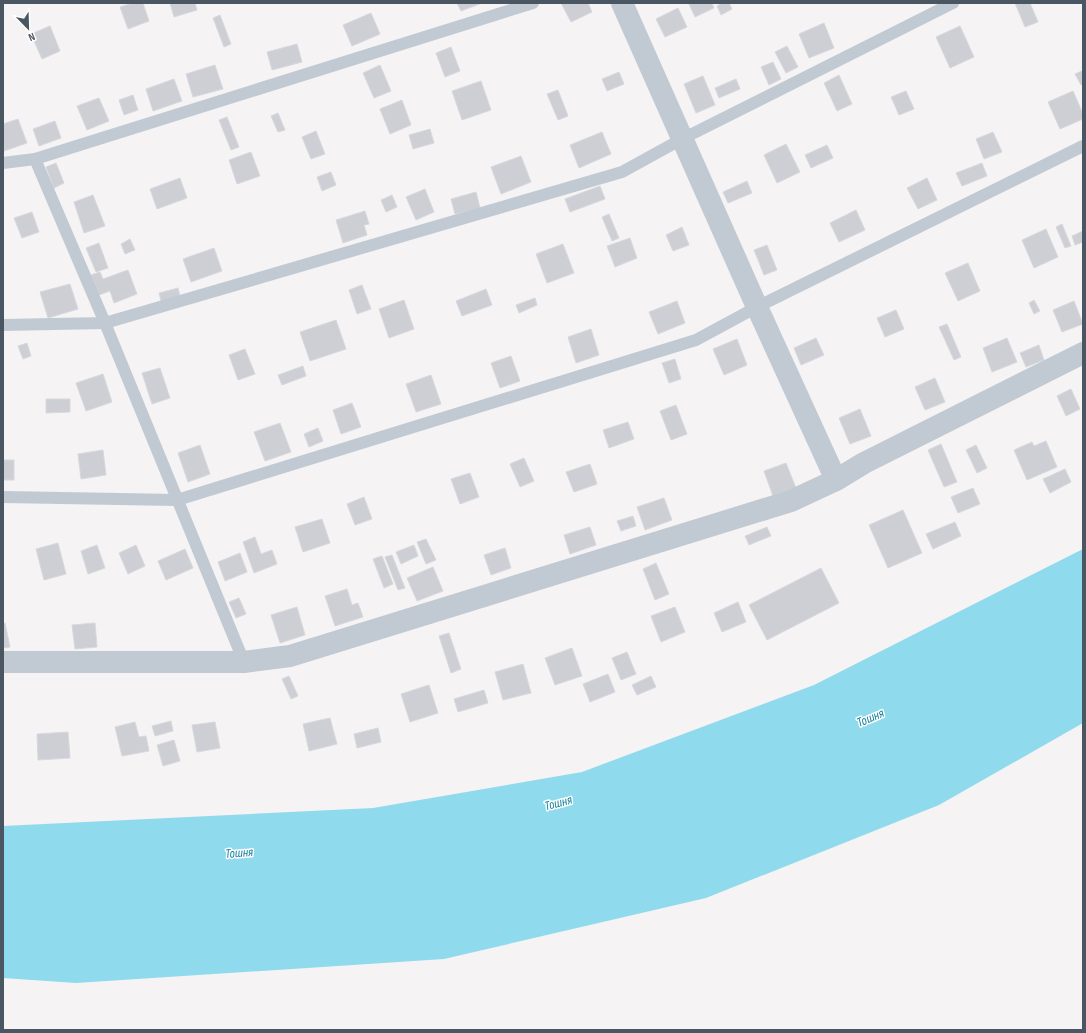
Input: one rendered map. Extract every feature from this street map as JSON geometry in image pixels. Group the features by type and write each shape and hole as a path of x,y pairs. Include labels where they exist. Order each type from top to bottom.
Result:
{"street":[{"path":"622,3 757,307 836,480"},
{"path":"3,662 244,662 298,654 791,501 836,480 871,460 1083,353"}],"lane":[{"path":"3,163 35,159 533,3"},
{"path":"3,325 105,323 622,172 682,139 953,3"},
{"path":"3,497 177,500 696,340 757,307 1083,146"},
{"path":"35,159 105,323 244,662"}],"water":[{"name":"Тошня","path":"1083,549 1083,723 939,805 706,898 444,959 76,983 3,978 3,826 373,808 582,772 814,685"}],"building":[{"path":"133,3 143,3 149,21 128,29 120,7"},
{"path":"170,3 195,3 197,10 174,17"},
{"path":"457,3 482,3 461,11"},
{"path":"561,3 588,3 592,12 571,22"},
{"path":"712,3 714,8 695,17 689,4"},
{"path":"722,3 729,3 732,9 721,15 717,6"},
{"path":"1015,3 1030,3 1038,22 1025,27"},
{"path":"678,8 687,27 665,37 656,19"},
{"path":"371,13 380,34 352,46 343,25"},
{"path":"220,15 231,44 224,47 213,18"},
{"path":"824,23 834,48 809,58 799,34"},
{"path":"50,26 60,51 42,59 31,34"},
{"path":"960,26 974,57 950,68 936,37"},
{"path":"297,44 302,62 272,70 267,52"},
{"path":"787,46 798,67 786,73 775,52"},
{"path":"451,47 460,71 445,77 436,53"},
{"path":"773,62 781,79 769,85 761,67"},
{"path":"215,65 223,89 193,97 186,74"},
{"path":"380,65 391,91 374,98 363,73"},
{"path":"1082,71 1083,84 1081,85 1075,74"},
{"path":"619,72 624,84 607,91 602,79"},
{"path":"839,75 852,104 837,111 824,83"},
{"path":"703,76 715,105 696,113 684,84"},
{"path":"174,79 182,101 153,111 146,89"},
{"path":"736,79 740,89 719,98 715,88"},
{"path":"481,81 491,110 462,120 452,91"},
{"path":"558,90 568,116 558,120 547,94"},
{"path":"906,91 914,109 899,115 891,97"},
{"path":"1073,91 1083,114 1083,119 1060,129 1048,102"},
{"path":"133,95 138,110 124,115 119,100"},
{"path":"99,98 109,121 87,130 77,106"},
{"path":"402,100 411,125 390,134 380,109"},
{"path":"278,113 285,130 278,132 271,116"},
{"path":"227,117 239,147 231,150 219,120"},
{"path":"18,119 27,143 4,151 3,124"},
{"path":"55,121 61,138 39,146 33,129"},
{"path":"430,129 434,143 413,149 409,135"},
{"path":"316,131 325,154 311,159 302,137"},
{"path":"602,132 611,154 579,168 570,145"},
{"path":"993,132 1002,152 984,159 976,139"},
{"path":"786,144 800,172 777,183 764,155"},
{"path":"827,145 833,158 811,168 805,155"},
{"path":"251,152 260,176 237,184 229,160"},
{"path":"521,156 531,182 501,194 491,167"},
{"path":"56,163 64,183 54,188 46,167"},
{"path":"982,163 987,176 962,186 956,173"},
{"path":"331,172 336,185 322,191 317,177"},
{"path":"180,178 187,198 157,209 150,189"},
{"path":"927,178 937,200 918,209 907,188"},
{"path":"747,181 752,193 728,203 723,192"},
{"path":"600,186 605,199 570,212 565,199"},
{"path":"425,189 434,212 416,220 406,197"},
{"path":"476,192 480,208 455,214 451,199"},
{"path":"93,195 105,226 84,233 74,202"},
{"path":"392,195 397,207 386,212 381,200"},
{"path":"856,210 865,230 839,242 830,223"},
{"path":"365,211 369,224 364,225 367,235 343,243 336,220"},
{"path":"32,212 39,232 22,238 14,218"},
{"path":"609,214 619,238 612,241 602,217"},
{"path":"1062,224 1071,246 1065,248 1056,227"},
{"path":"682,227 689,245 673,251 666,235"},
{"path":"1046,229 1058,257 1034,268 1022,240"},
{"path":"1083,231 1083,242 1075,245 1072,236"},
{"path":"630,238 637,258 615,267 607,246"},
{"path":"130,239 135,250 125,254 121,244"},
{"path":"99,243 108,268 96,272 86,248"},
{"path":"563,244 574,273 547,283 536,254"},
{"path":"767,245 777,270 764,275 754,250"},
{"path":"214,248 222,271 191,282 183,259"},
{"path":"968,263 980,291 958,301 945,273"},
{"path":"128,270 137,294 114,303 110,291 99,295 91,275 100,272 103,279"},
{"path":"70,284 78,309 48,318 40,292"},
{"path":"362,285 371,309 357,314 349,290"},
{"path":"178,288 180,296 161,301 159,293"},
{"path":"486,289 492,305 462,316 456,301"},
{"path":"535,298 537,305 519,313 516,305"},
{"path":"404,300 414,329 389,338 379,309"},
{"path":"1034,300 1040,311 1034,314 1029,303"},
{"path":"677,301 685,323 658,334 649,312"},
{"path":"1074,301 1083,324 1062,332 1053,310"},
{"path":"896,310 904,329 885,337 877,318"},
{"path":"336,320 346,349 310,361 300,332"},
{"path":"947,324 961,357 954,360 939,327"},
{"path":"591,329 599,355 576,363 568,337"},
{"path":"816,338 824,355 801,365 794,348"},
{"path":"1007,338 1017,362 992,372 983,348"},
{"path":"737,339 747,365 724,375 713,349"},
{"path":"27,343 31,356 23,359 18,346"},
{"path":"1039,345 1044,360 1026,367 1020,353"},
{"path":"245,349 255,374 238,380 229,355"},
{"path":"511,356 520,381 500,388 491,363"},
{"path":"675,359 681,379 669,383 662,363"},
{"path":"303,366 306,376 282,385 278,375"},
{"path":"160,368 170,398 152,404 142,373"},
{"path":"103,374 112,402 86,411 76,383"},
{"path":"431,375 441,404 416,412 406,384"},
{"path":"935,378 945,402 925,410 915,387"},
{"path":"1071,389 1080,409 1066,416 1057,396"},
{"path":"46,399 70,399 70,412 46,413"},
{"path":"352,403 361,427 341,434 333,410"},
{"path":"676,405 687,434 671,440 660,411"},
{"path":"860,409 871,436 850,444 839,418"},
{"path":"628,422 634,439 609,448 603,430"},
{"path":"280,423 291,452 265,461 254,432"},
{"path":"318,428 323,441 309,447 304,434"},
{"path":"1046,441 1057,467 1027,480 1014,450 1032,442 1034,446"},
{"path":"941,444 957,482 944,487 928,450"},
{"path":"200,445 210,474 188,482 178,453"},
{"path":"976,445 987,468 977,473 966,450"},
{"path":"103,450 106,475 81,479 78,454"},
{"path":"524,458 534,481 520,487 510,464"},
{"path":"3,460 14,460 14,480 3,480"},
{"path":"786,463 796,488 773,496 764,471"},
{"path":"590,464 597,484 574,492 566,472"},
{"path":"1065,469 1071,482 1050,493 1043,479"},
{"path":"470,473 479,497 460,504 451,479"},
{"path":"973,488 980,504 958,513 951,497"},
{"path":"364,497 372,519 355,525 347,504"},
{"path":"664,498 672,520 645,530 637,507"},
{"path":"903,510 922,553 888,568 869,525"},
{"path":"633,516 636,526 621,531 617,521"},
{"path":"322,519 330,543 303,552 295,527"},
{"path":"955,522 961,536 933,549 926,534"},
{"path":"590,527 596,545 570,554 564,535"},
{"path":"767,527 771,536 749,545 745,536"},
{"path":"255,537 261,554 272,550 277,564 254,573 243,542"},
{"path":"426,539 436,560 426,564 417,542"},
{"path":"58,543 66,574 44,580 36,549"},
{"path":"97,545 105,568 88,574 81,551"},
{"path":"136,545 145,566 128,574 119,553"},
{"path":"414,545 418,556 401,564 396,552"},
{"path":"505,548 511,568 491,575 484,555"},
{"path":"185,549 193,568 166,580 158,561"},
{"path":"240,553 247,572 225,581 218,562"},
{"path":"392,555 405,588 398,590 385,557"},
{"path":"382,556 393,584 384,588 373,559"},
{"path":"656,563 669,594 655,600 643,569"},
{"path":"433,567 443,591 417,601 407,578"},
{"path":"821,568 839,603 767,640 749,605"},
{"path":"347,589 352,605 358,603 363,617 335,626 325,596"},
{"path":"239,598 246,614 236,618 229,602"},
{"path":"738,602 746,622 722,632 714,613"},
{"path":"297,607 305,635 280,643 271,615"},
{"path":"675,607 685,632 661,642 651,616"},
{"path":"3,623 5,623 10,647 3,648"},
{"path":"95,623 97,647 75,649 72,625"},
{"path":"449,633 461,669 451,673 439,636"},
{"path":"572,648 582,676 555,685 545,658"},
{"path":"627,652 636,674 621,680 612,658"},
{"path":"523,664 531,693 503,700 495,672"},
{"path":"608,674 615,692 590,702 583,684"},
{"path":"289,676 298,696 291,699 282,679"},
{"path":"651,676 656,687 637,695 632,685"},
{"path":"429,685 438,713 410,722 401,694"},
{"path":"484,690 488,703 458,712 454,699"},
{"path":"330,718 337,744 309,751 303,724"},
{"path":"171,721 173,731 155,736 152,726"},
{"path":"135,722 139,737 146,736 149,751 122,756 115,727"},
{"path":"215,722 220,748 197,752 192,725"},
{"path":"378,728 381,742 357,748 354,734"},
{"path":"68,732 70,758 38,760 37,734"},
{"path":"174,740 180,761 163,766 157,745"}]}
